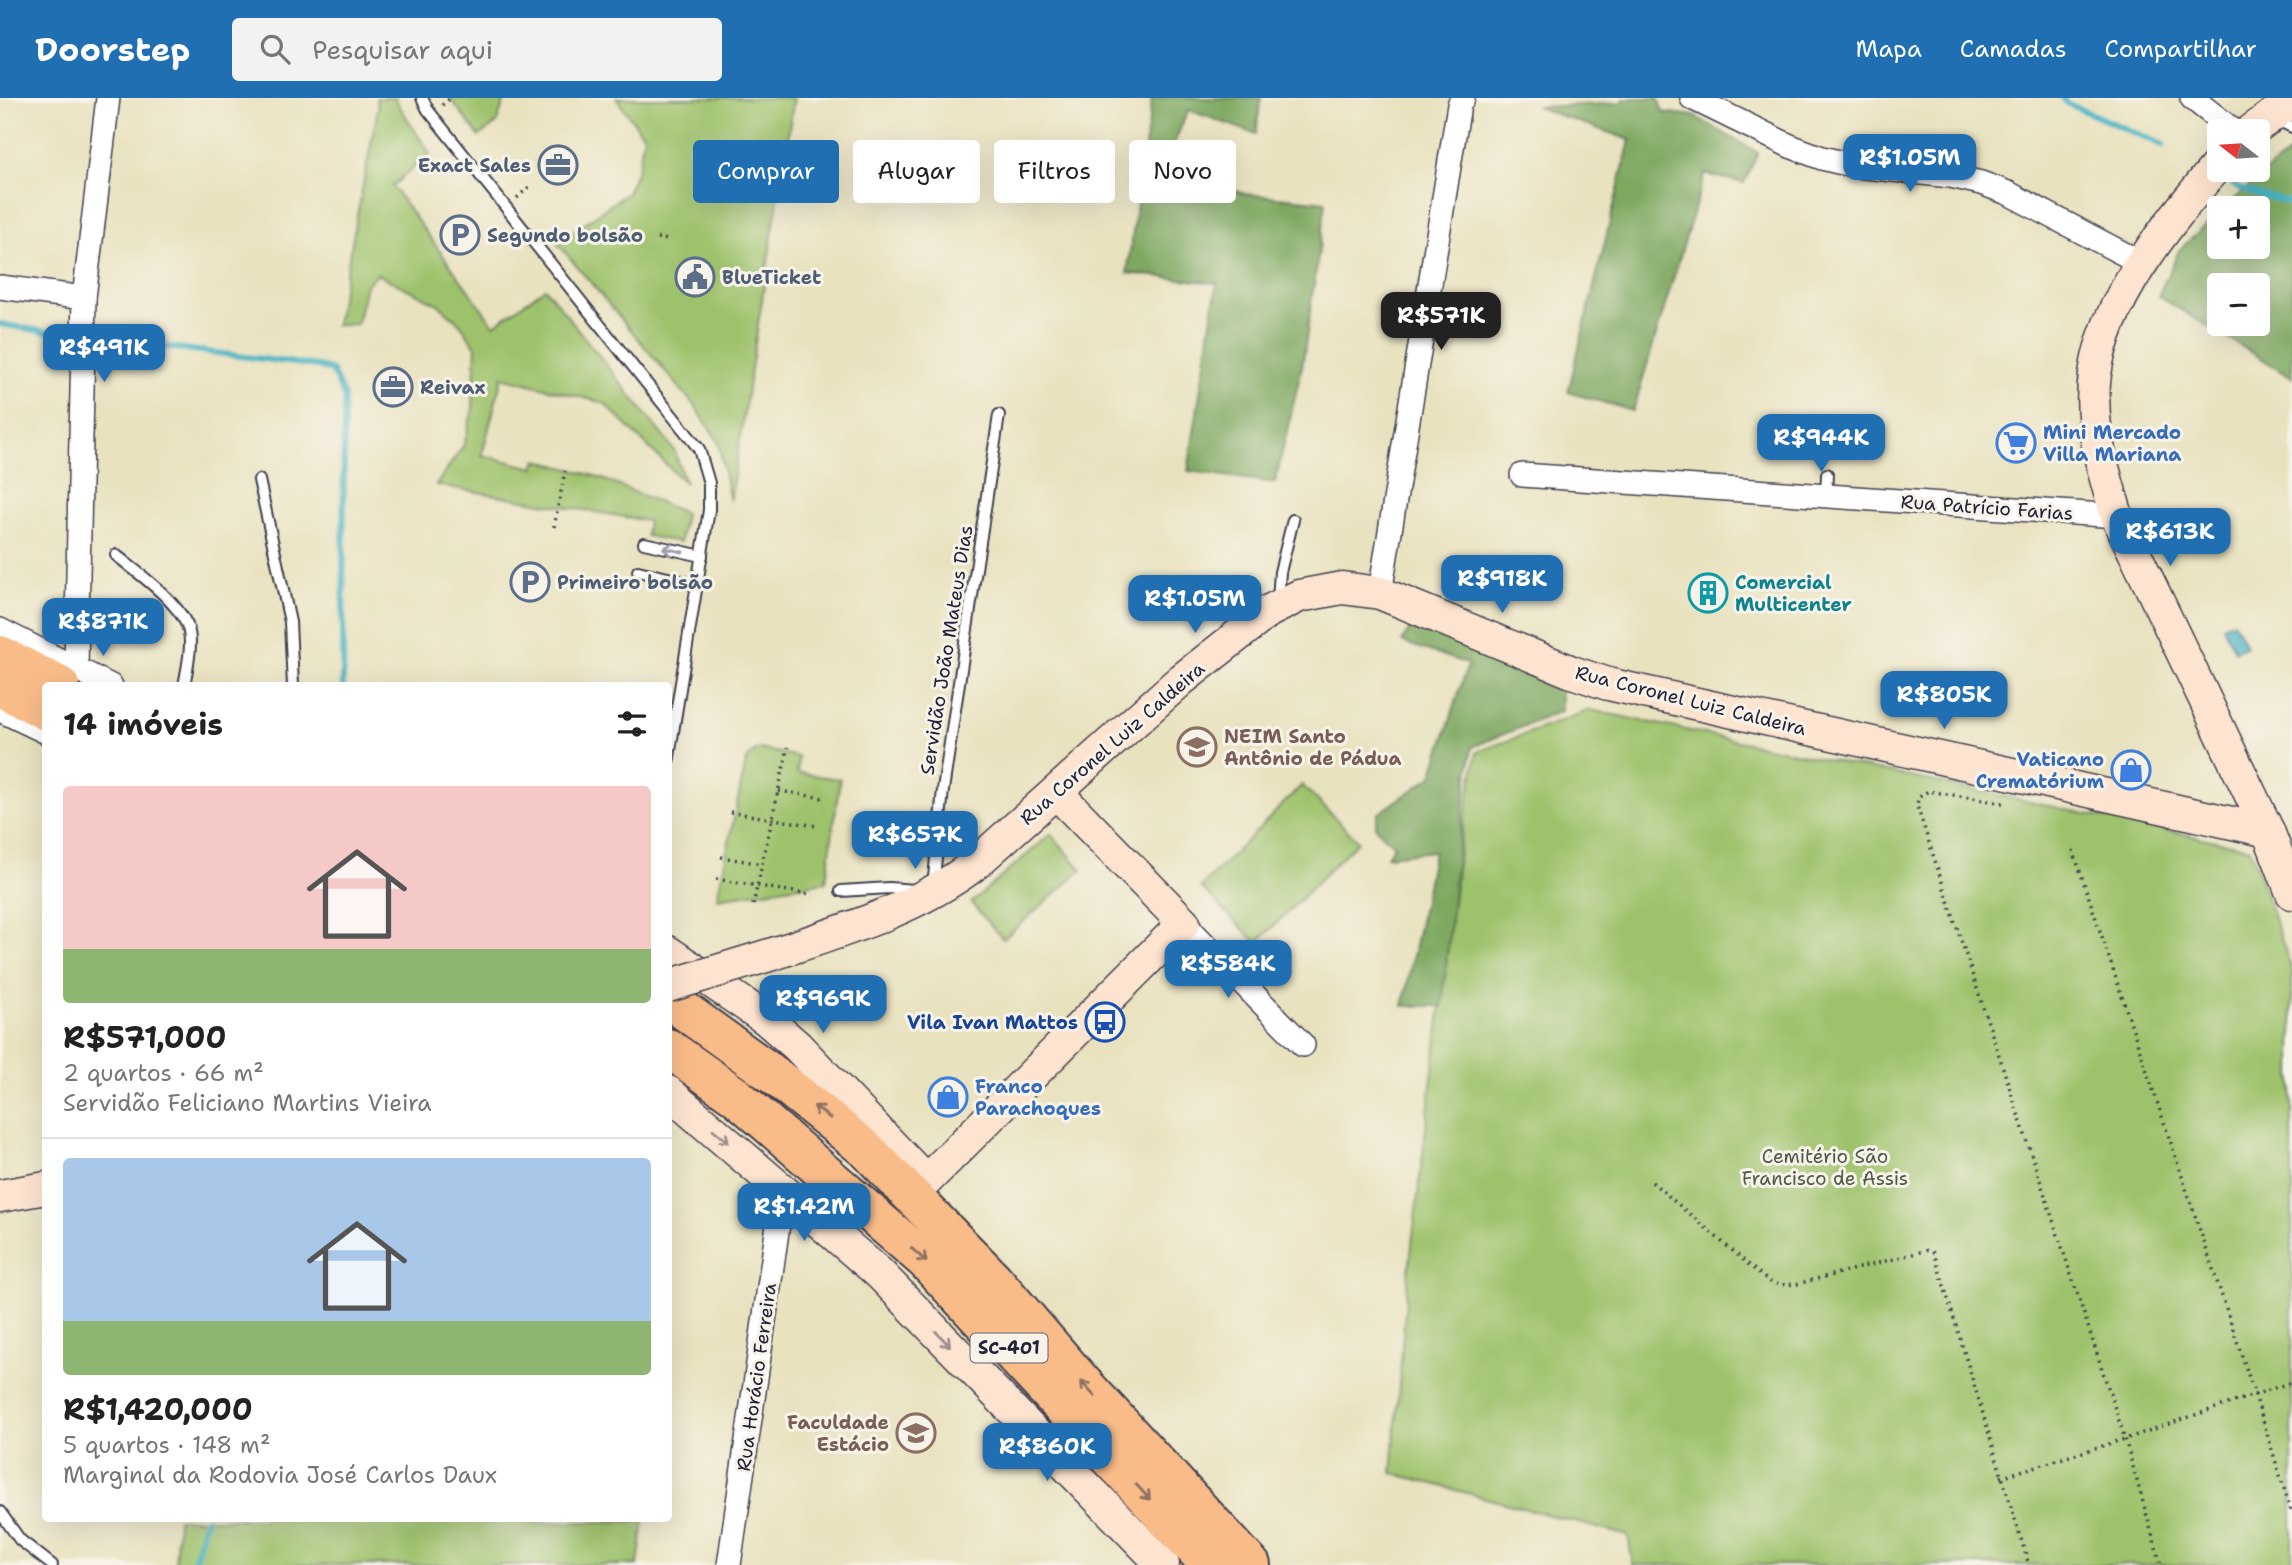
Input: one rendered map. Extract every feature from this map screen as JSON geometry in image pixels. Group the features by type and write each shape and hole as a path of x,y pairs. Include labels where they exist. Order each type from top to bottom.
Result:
{"highway":[{"path":"0,655 68,677"},
{"path":"0,687 42,709"},
{"name":"SC-401","path":"672,1002 775,1076 868,1151 993,1279 1080,1380 1251,1565"},
{"name":"SC-401","path":"672,1051 737,1097 926,1261 1210,1565"},
{"path":"672,1093 698,1091 795,1145"},
{"path":"926,1181 993,1279"}],"main road":[{"path":"2207,178 2141,263 2122,295 2102,341 2094,376 2094,412 2103,472 2117,516 2268,831 2292,893"},
{"name":"Rua Coronel Luiz Caldeira","path":"672,985 855,927 952,882 1181,680 1235,636 1277,607 1299,596 1342,587 1380,593 1572,672 1608,684 2268,831"},
{"path":"672,955 735,996 797,1046 926,1181 1184,923 1056,792"},
{"path":"672,1096 879,1273 1163,1565"},
{"path":"0,1196 42,1189"}],"street":[{"path":"68,677 84,298 108,98"},
{"path":"1380,593 1457,119 1463,98"},
{"path":"1692,98 1790,146 1822,158 1856,166 1951,176 1981,183 2008,193 2141,263"},
{"path":"2192,98 2219,119"},
{"path":"0,287 84,298"},
{"name":"Rua Patrício Farias","path":"1522,475 1827,485 2117,516"},
{"path":"0,630 68,677 92,682"},
{"path":"0,710 42,730"},
{"path":"1184,923 1303,1045"},
{"name":"Rua Horácio Ferreira","path":"729,1565 783,1190"}],"lane":[{"path":"422,98 428,110 699,449 709,483 709,510 672,739"},
{"name":"Servidão João Mateus Dias","path":"933,892 943,790 999,415"},
{"path":"259,480 290,622 293,682"},
{"path":"1277,607 1280,572 1293,520"},
{"path":"644,543 702,556"},
{"path":"116,555 176,610 188,627 189,651 185,682"},
{"path":"638,571 698,585"},
{"path":"841,891 889,888 933,892"},
{"path":"0,1512 20,1540 52,1565"}],"path":[{"path":"657,238 669,240"},
{"path":"554,527 565,471"},
{"path":"753,905 788,747"},
{"path":"779,791 822,798"},
{"path":"2003,803 1927,791 1918,798 1917,806 2125,1439 2161,1565"},
{"path":"730,812 817,826"},
{"path":"2073,850 2255,1395 2292,1514"},
{"path":"721,858 762,864"},
{"path":"716,879 813,895"},
{"path":"1652,1182 1768,1280 1779,1285 1797,1284 1928,1250 1934,1253 2029,1565"},
{"path":"2001,1478 2292,1382"}],"green space":[{"path":"376,98 396,98 430,154 392,186 494,325 545,288 674,450 685,483 604,403 502,377 482,455 534,468 537,460 595,476 685,513 680,542 646,536 648,521 436,485 464,445 473,408 476,347 461,325 438,304 377,274 366,285 357,324 336,325 378,107"},
{"path":"450,98 505,98 497,123 479,136"},
{"path":"616,98 794,98 787,140 693,140 693,203 777,203 730,501 718,441 695,406 557,243 627,193 638,168 644,136"},
{"path":"1152,98 1261,98 1256,134 1188,110 1175,140 1146,140"},
{"path":"1623,98 1658,98 1663,112 1694,116 1758,153 1744,183 1705,174 1633,411 1568,392 1630,140 1536,107 1622,103"},
{"path":"2292,151 2292,377 2224,336 2270,336 2270,273 2207,273 2207,326 2158,296 2179,250 2207,225 2207,259 2270,259 2270,196 2238,196 2253,182 2270,182 2270,168"},
{"path":"1236,191 1245,194 1326,202 1302,367 1275,483 1188,471 1217,283 1127,273 1137,203 1236,203"},
{"path":"1413,624 1561,681 1561,711 1472,747 1458,846 1442,1006 1403,1006 1434,851 1387,856 1394,846 1375,827 1378,814 1432,776 1468,664 1402,642"},
{"name":"Cemitério São Francisco de Assis","path":"1590,710 2250,848 2292,971 2292,1565 1633,1565 1628,1536 1392,1473 1407,1286 1461,837 1477,752"},
{"path":"760,749 799,757 797,773 840,779 826,882 717,898 746,762 751,754"},
{"path":"1302,785 1358,841 1257,943 1201,887"},
{"path":"1051,834 1082,870 1003,939 971,903"},
{"path":"178,1522 644,1522 638,1565 175,1565"}],"water":[{"path":"2233,621 2246,645 2235,651 2223,626"}],"waterway":[{"path":"2063,98 2066,103 2163,145"},
{"path":"2233,185 2292,203"},
{"path":"0,324 59,334"},
{"path":"113,340 318,366 332,371 344,396 343,682"},
{"path":"193,1565 205,1522"}],"place":[{"name":"Exact Sales","path":"558,165"},
{"name":"Segundo bolsão","path":"460,235"},
{"name":"BlueTicket","path":"695,277"},
{"name":"Reivax","path":"393,387"},
{"name":"Mini Mercado Villa Mariana","path":"2016,443"},
{"name":"Primeiro bolsão","path":"530,582"},
{"name":"Comercial Multicenter","path":"1708,593"},
{"name":"NEIM Santo Antônio de Pádua","path":"1197,747"},
{"name":"Vaticano Crematórium","path":"2131,770"},
{"name":"Vila Ivan Mattos","path":"1105,1022"},
{"name":"Franco Parachoques","path":"948,1097"},
{"name":"Faculdade Estácio","path":"916,1433"}]}
